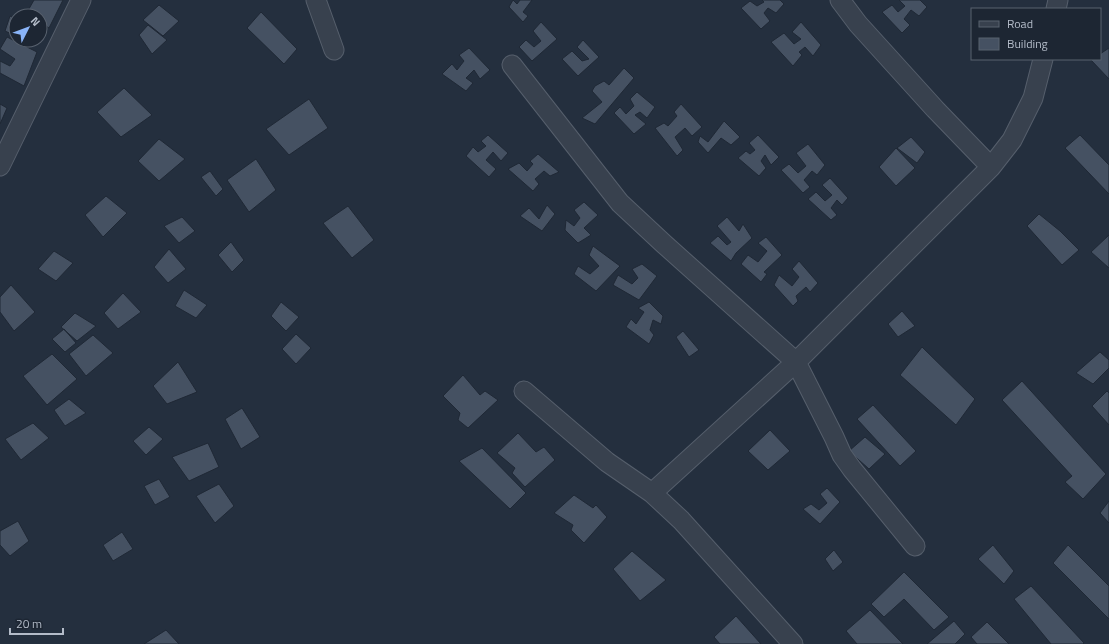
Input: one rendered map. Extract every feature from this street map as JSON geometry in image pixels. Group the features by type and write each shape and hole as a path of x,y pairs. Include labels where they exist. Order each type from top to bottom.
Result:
{"street":[{"path":"0,166 81,0"},
{"path":"316,0 334,50"},
{"path":"840,0 862,29 935,109 991,167"},
{"path":"652,493 796,362 991,167 1012,140 1033,98 1043,60"},
{"path":"512,65 620,203 796,362 842,455 915,546"},
{"path":"524,391 607,462 652,493 681,520 793,644"}],"building":[{"path":"34,0 63,0 49,28 48,8 29,8"},
{"path":"513,0 517,4 520,0 532,0 523,12 528,16 523,22 509,7"},
{"path":"762,0 780,0 784,4 776,13 768,8 764,13 770,21 761,29 741,8 750,1 757,6 764,2"},
{"path":"899,0 920,0 927,7 919,16 911,10 904,19 910,25 902,33 882,12 892,5 898,12 905,6"},
{"path":"159,5 179,21 163,36 143,20"},
{"path":"261,12 297,49 284,64 247,28"},
{"path":"8,22 8,32 5,31"},
{"path":"541,22 557,39 532,61 519,47 526,40 534,47 541,41 533,31"},
{"path":"801,22 821,45 813,56 805,47 799,52 802,55 793,66 771,42 784,33 794,44 801,39 792,32"},
{"path":"148,25 167,40 152,54 139,35"},
{"path":"7,37 8,48 29,48 37,52 24,86 0,73 0,61 10,66 15,59 0,49"},
{"path":"583,40 599,57 578,76 562,59 572,51 582,61 589,59 577,47"},
{"path":"469,48 490,70 480,79 474,70 466,78 473,83 466,91 442,74 452,64 457,70 464,61 459,55"},
{"path":"1109,48 1109,79 1091,60 1101,60 1101,53"},
{"path":"624,68 634,78 595,124 582,118 602,102 592,91 595,86 604,81 609,85"},
{"path":"124,88 152,115 121,137 97,112"},
{"path":"637,92 655,107 647,118 640,112 635,115 646,124 634,134 614,113 620,107 626,114 634,106 630,99"},
{"path":"309,99 328,128 289,155 266,129"},
{"path":"0,104 7,108 0,124"},
{"path":"681,104 702,127 692,136 685,128 675,137 683,150 677,156 655,128 664,123 668,126 677,116 674,112"},
{"path":"724,121 740,137 731,145 721,138 708,153 698,142 700,136 708,142"},
{"path":"488,135 508,153 501,161 493,152 486,160 496,169 489,177 466,156 473,147 478,152 486,146 481,141"},
{"path":"758,135 779,157 771,165 765,155 761,161 766,168 759,176 738,158 746,151 750,154 755,150 749,143"},
{"path":"1080,135 1109,165 1109,194 1065,148"},
{"path":"911,137 925,152 917,163 897,148"},
{"path":"159,139 185,159 159,181 138,161"},
{"path":"808,144 825,165 817,175 812,171 804,180 810,187 803,193 781,170 789,164 798,173 806,166 796,153"},
{"path":"896,148 915,168 896,186 879,167"},
{"path":"538,154 559,172 550,176 544,171 535,179 539,184 533,191 508,169 519,163 527,171 533,164 530,161"},
{"path":"256,159 276,190 249,212 227,180"},
{"path":"210,171 223,189 216,196 201,177"},
{"path":"830,178 848,198 842,205 837,200 831,208 837,215 831,220 808,199 816,192 825,201 832,195 822,185"},
{"path":"106,196 127,213 103,237 85,215"},
{"path":"584,202 598,215 584,228 591,235 578,243 565,230 566,220 574,226 580,218 574,210"},
{"path":"547,205 555,214 542,231 520,216 529,208 539,219"},
{"path":"348,206 374,240 352,258 323,223"},
{"path":"1039,214 1060,231 1079,250 1062,265 1027,226"},
{"path":"182,217 195,231 179,243 164,226"},
{"path":"727,217 739,231 743,224 752,238 736,253 731,261 710,243 718,236 727,245 731,242 717,226"},
{"path":"1109,235 1109,268 1091,252"},
{"path":"766,237 782,255 764,272 767,274 761,282 741,264 748,255 758,262 767,251 758,243"},
{"path":"231,242 244,260 232,272 218,255"},
{"path":"593,246 620,266 596,291 574,274 578,266 590,274 599,266 589,255"},
{"path":"169,249 186,269 168,283 154,267"},
{"path":"54,251 73,263 56,281 38,269"},
{"path":"799,261 818,283 810,292 806,287 796,296 798,301 793,306 774,285 779,275 792,286 799,277 792,269"},
{"path":"642,264 657,276 639,300 613,285 618,275 632,284 638,278 632,269"},
{"path":"11,285 35,312 14,331 0,312 0,297"},
{"path":"184,290 207,305 196,318 175,306"},
{"path":"123,293 141,312 118,329 104,313"},
{"path":"281,302 299,317 286,331 271,316"},
{"path":"649,302 663,316 661,324 653,320 650,330 654,335 649,344 626,327 631,319 636,324 644,312 638,308"},
{"path":"902,311 915,326 898,337 888,324"},
{"path":"75,313 96,326 77,341 61,327"},
{"path":"64,329 76,343 65,352 52,339"},
{"path":"683,331 699,350 689,357 676,337"},
{"path":"296,334 311,348 296,364 282,349"},
{"path":"93,335 113,353 86,376 69,354"},
{"path":"922,347 975,399 956,425 900,375"},
{"path":"1100,352 1109,360 1109,368 1093,384 1076,373"},
{"path":"52,354 77,379 47,405 23,376"},
{"path":"178,362 197,392 167,404 153,386"},
{"path":"463,375 480,395 485,391 498,400 468,428 458,420 460,413 443,396"},
{"path":"1022,381 1106,474 1083,499 1065,482 1072,476 1002,400"},
{"path":"1107,391 1109,393 1109,425 1092,406"},
{"path":"69,399 86,413 65,426 54,410"},
{"path":"873,405 916,451 900,466 857,419"},
{"path":"242,408 260,437 241,449 225,419"},
{"path":"33,423 49,438 21,460 5,439"},
{"path":"149,427 163,439 146,455 133,441"},
{"path":"770,430 790,451 768,470 748,451"},
{"path":"518,433 536,452 544,447 555,460 525,487 512,473 515,468 497,453"},
{"path":"865,437 885,454 869,469 849,451"},
{"path":"208,443 219,467 189,481 172,457"},
{"path":"482,448 526,493 510,509 459,461"},
{"path":"159,479 170,497 155,505 144,486"},
{"path":"219,484 234,506 215,523 196,496"},
{"path":"827,488 840,502 820,524 803,509 811,504 819,510 827,503 820,494"},
{"path":"574,495 593,508 596,505 607,517 584,543 571,530 573,525 554,513"},
{"path":"1109,501 1109,523 1100,513"},
{"path":"18,521 29,541 10,556 0,545 0,531"},
{"path":"122,532 133,549 113,561 103,545"},
{"path":"993,545 1014,571 1004,584 978,559"},
{"path":"1068,545 1109,586 1109,619 1053,563"},
{"path":"834,550 843,562 833,571 825,559"},
{"path":"632,551 666,580 640,601 613,569"},
{"path":"904,572 949,617 934,630 904,599 884,617 871,604"},
{"path":"1031,586 1084,643 1083,644 1051,644 1014,599"},
{"path":"870,610 903,644 857,644 846,631"},
{"path":"736,616 761,644 720,644 714,637"},
{"path":"954,621 965,634 955,644 927,644"},
{"path":"987,622 1009,644 977,644 971,637"},
{"path":"166,630 179,644 144,644"}]}
